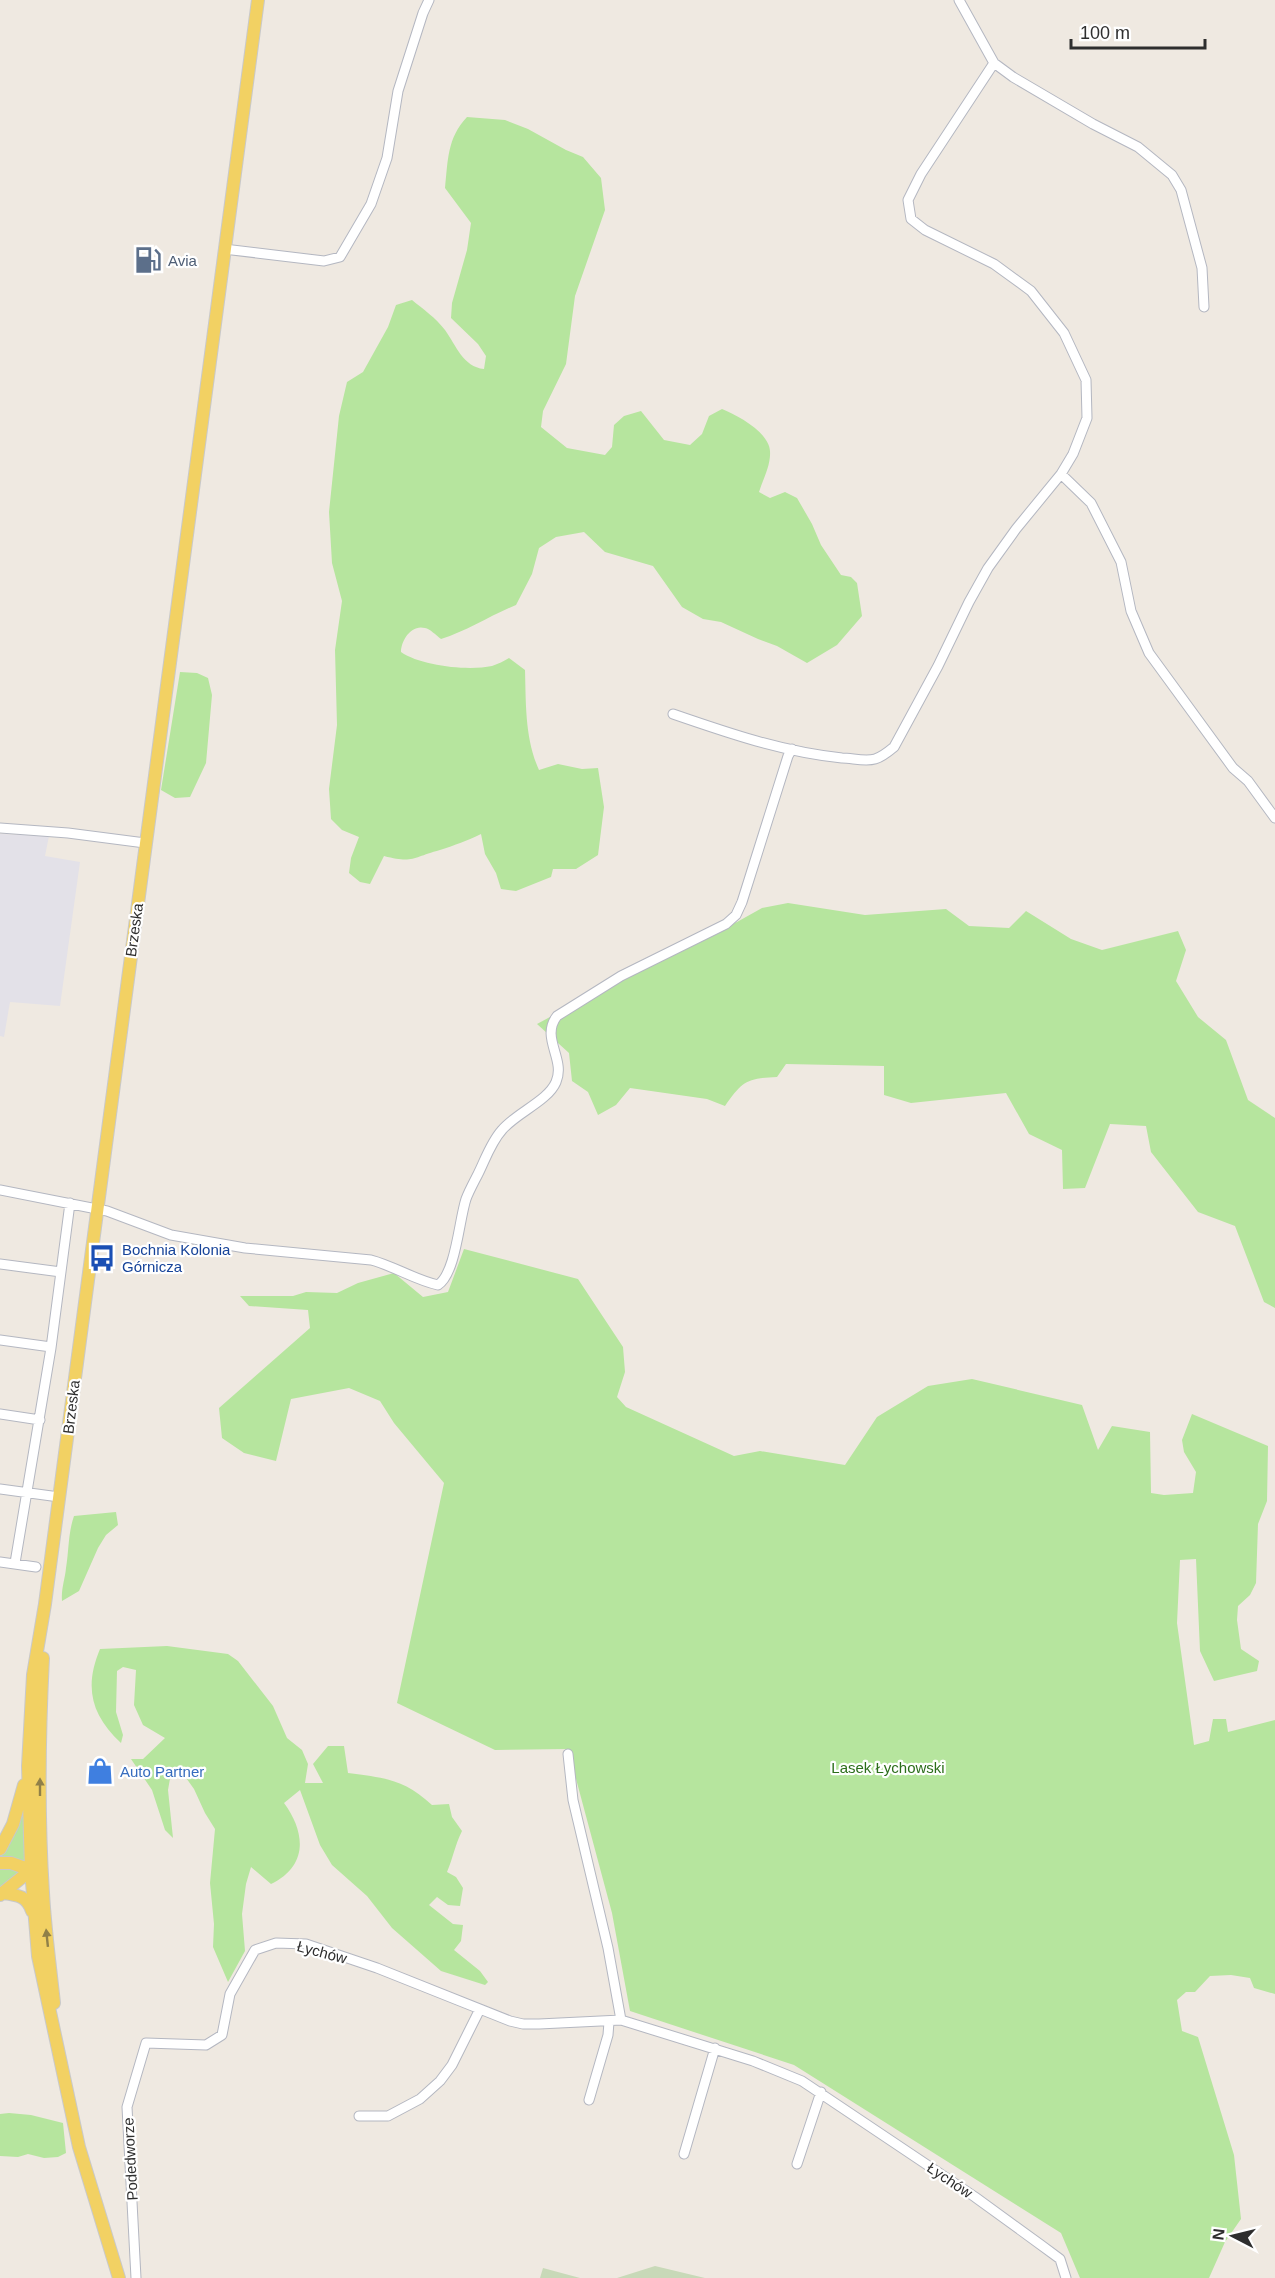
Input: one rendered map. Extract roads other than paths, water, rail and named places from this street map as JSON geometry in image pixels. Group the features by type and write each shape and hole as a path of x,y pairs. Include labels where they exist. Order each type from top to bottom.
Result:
{"main road":[{"name":"Brzeska","path":"31,1870 28,1766 33,1675 45,1604 258,0"},
{"name":"Brzeska","path":"31,1870 40,1846 39,1735 45,1604"},
{"name":"Brzeska","path":"0,1849 13,1824 28,1766"},
{"path":"40,1846 43,1899 60,2061"},
{"path":"0,1863 10,1863 31,1870 43,1899"},
{"path":"2,1894 31,1870"},
{"path":"31,1870 42,1982 79,2147 119,2278"},
{"path":"2,1894 20,1895 28,1901 34,1917"}],"street":[{"path":"225,249 324,261 340,257 371,204 384,167 398,91 429,0"},
{"path":"959,0 994,63 1013,77 1138,147 1172,175 1181,190 1202,268 1204,307"},
{"path":"672,714 746,740 824,756 867,760 885,754 894,747 988,568 1016,529 1062,474 1073,454 1087,418 1086,381 1064,333 1031,291 994,264 925,230 911,219 908,201 921,174 994,63"},
{"path":"1062,474 1091,503 1121,562 1131,611 1149,653 1233,768 1248,780 1275,818"},
{"path":"0,1190 97,1209 171,1235 245,1248 371,1260 388,1264 438,1285 444,1281 454,1252 466,1199 488,1152 501,1131 551,1092 557,1081 559,1072 550,1038 552,1022 556,1016 621,976 726,924 736,915 792,749"},
{"path":"0,828 68,833 145,843"},
{"path":"15,1563 40,1420 70,1203"},
{"path":"0,1264 61,1272"},
{"path":"0,1340 51,1347"},
{"path":"0,1414 40,1420"},
{"path":"0,1489 59,1497"},
{"path":"0,1562 36,1567"},
{"path":"568,1754 573,1800 608,1948 621,2020"},
{"name":"Łychów","path":"146,2043 206,2045 222,2035 230,1994 255,1950 276,1943 306,1944 523,2024 621,2020 715,2048 783,2072 821,2092 1041,2245 1059,2259 1066,2278"},
{"path":"359,2116 388,2116 420,2099 434,2087 452,2065 480,2009"},
{"path":"589,2100 608,2035 609,2022"},
{"name":"Podedworze","path":"136,2278 128,2108 146,2043"},
{"path":"684,2154 715,2048"},
{"path":"797,2164 821,2092"}],"place":[{"name":"Avia","path":"148,260"},
{"name":"Bochnia Kolonia Górnicza","path":"102,1258"},
{"name":"Auto Partner","path":"100,1771"}],"park label":[{"name":"Lasek Łychowski","path":"888,1767"}]}
